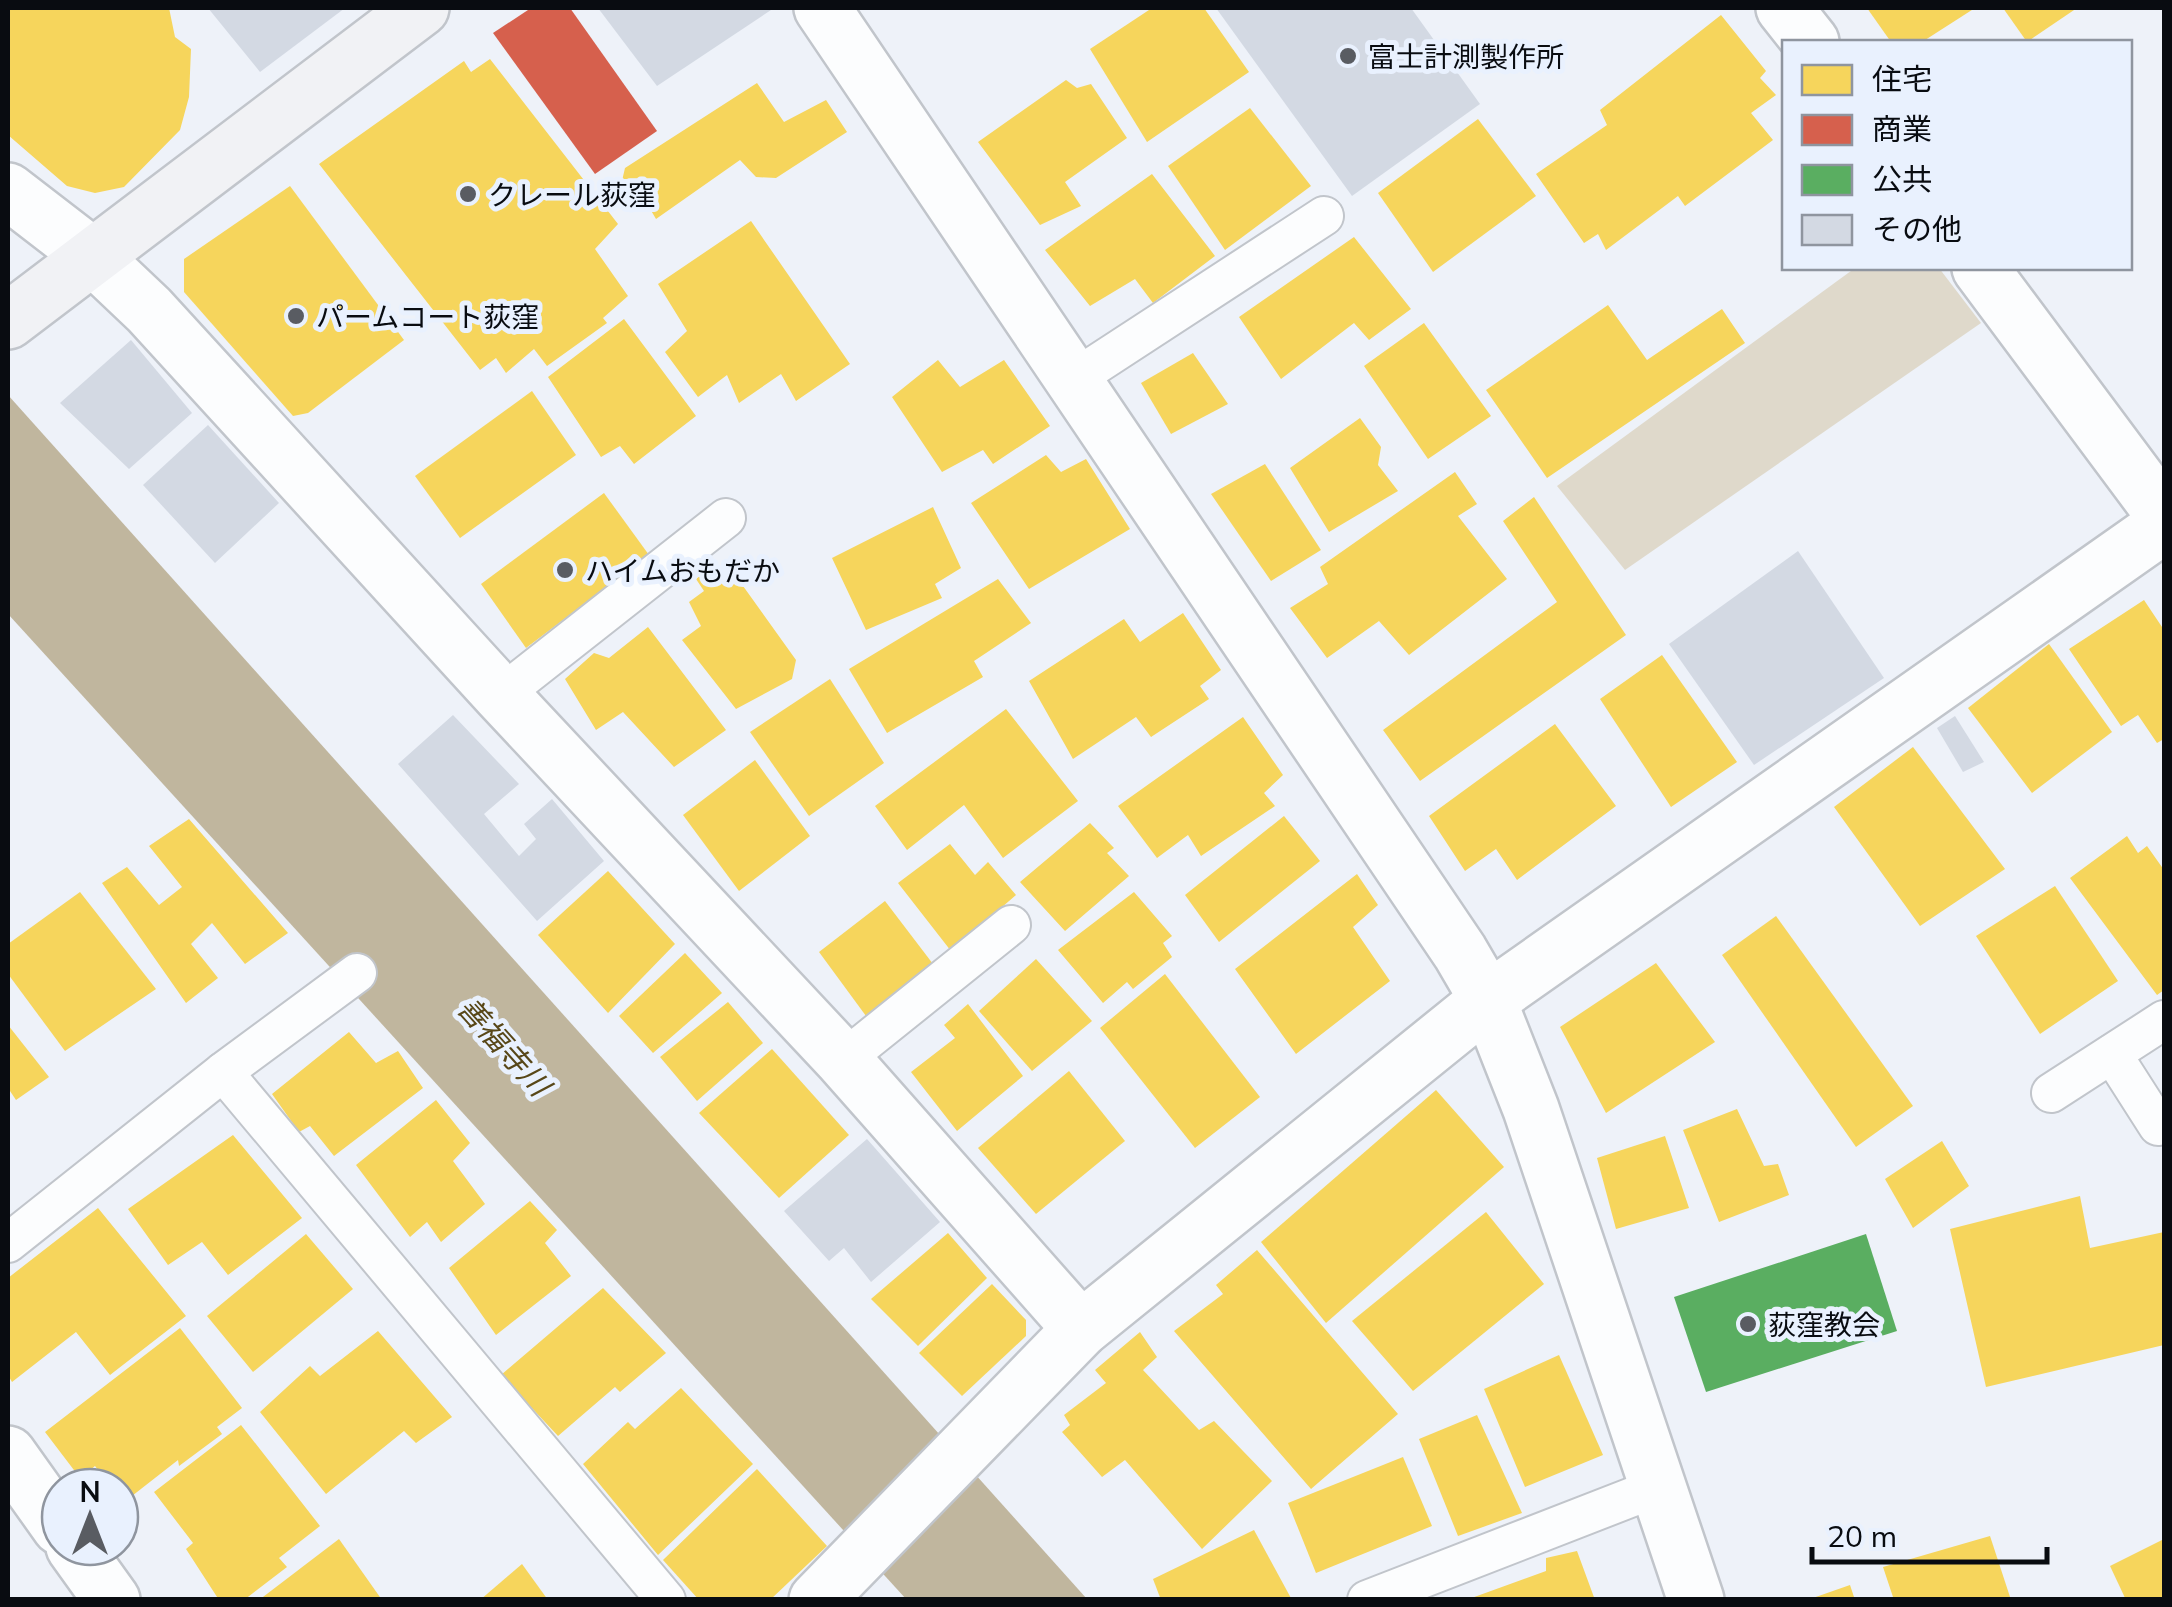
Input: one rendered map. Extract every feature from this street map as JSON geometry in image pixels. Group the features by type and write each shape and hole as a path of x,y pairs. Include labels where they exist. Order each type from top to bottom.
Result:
{"street":[{"path":"8,320 421,8"},
{"path":"822,8 1460,952 1488,1000 1532,1109 1696,1600"},
{"path":"1784,8 1808,40"},
{"path":"8,191 91,255 148,310 843,1060 1081,1329"},
{"path":"1981,270 2164,515"},
{"path":"817,1600 1081,1329 1488,1000 2164,525"},
{"path":"8,1454 40,1499"},
{"path":"88,1567 112,1600"}],"lane":[{"path":"1074,379 1324,216"},
{"path":"501,695 726,518"},
{"path":"843,1060 1011,925"},
{"path":"8,1243 223,1072 357,973"},
{"path":"2051,1093 2164,1020"},
{"path":"2112,1054 2158,1126"},
{"path":"223,1072 666,1600"},
{"path":"1366,1600 1658,1487"}],"shaded area":[{"path":"1852,270 1941,270 1981,323 1625,570 1557,486"}],"water":[{"name":"善福寺川","path":"8,395 1087,1599 906,1599 8,614"}],"building: 住宅":[{"path":"8,8 169,8 175,37 191,49 189,97 180,130 124,187 95,193 67,186 8,135"},
{"path":"1152,8 1204,8 1249,72 1147,142 1090,49"},
{"path":"1867,8 1975,8 1925,40 1890,40"},
{"path":"2003,8 2077,8 2030,40 2026,40"},
{"path":"1721,15 1766,71 1760,78 1776,95 1751,113 1773,140 1685,206 1678,196 1606,250 1598,234 1584,243 1536,174 1607,125 1600,110"},
{"name":"クレール荻窪","path":"490,59 618,224 595,249 628,296 603,318 607,323 547,366 534,349 506,373 496,358 480,370 319,164 464,61 471,72"},
{"path":"1066,80 1077,88 1091,84 1127,138 1065,182 1081,206 1040,225 978,142"},
{"path":"757,83 784,122 826,100 847,132 776,178 756,177 740,160 656,219 646,202 631,199 621,185 625,168"},
{"path":"1250,108 1311,186 1225,250 1168,166"},
{"path":"1478,119 1536,196 1433,272 1378,193"},
{"path":"1152,174 1215,256 1153,303 1135,279 1090,306 1045,250"},
{"name":"パームコート荻窪","path":"290,186 404,340 308,413 293,416 184,292 184,259"},
{"path":"751,221 850,364 796,401 781,374 739,403 727,375 698,397 665,352 687,331 658,284"},
{"path":"1354,237 1411,309 1369,340 1354,323 1281,379 1239,317"},
{"path":"1608,305 1647,360 1722,309 1745,343 1547,478 1486,390"},
{"path":"624,319 696,416 634,464 620,446 601,457 548,377"},
{"path":"1424,323 1491,416 1428,459 1364,366"},
{"path":"1193,353 1228,404 1171,434 1141,383"},
{"path":"938,360 960,387 1004,360 1050,426 993,464 983,450 942,472 892,397"},
{"path":"532,391 576,455 460,538 415,476"},
{"path":"1360,418 1381,447 1378,465 1398,491 1329,532 1290,468"},
{"path":"1046,455 1061,472 1086,459 1130,529 1029,589 971,503"},
{"path":"1265,464 1321,550 1271,581 1211,494"},
{"path":"1455,472 1477,504 1458,516 1507,579 1409,655 1379,621 1327,658 1290,608 1328,584 1320,567"},
{"name":"ハイムおもだか","path":"604,493 649,555 526,648 481,584"},
{"path":"1534,497 1626,635 1420,781 1383,730 1557,602 1503,521"},
{"path":"933,507 961,568 935,584 942,598 866,630 832,558"},
{"path":"708,570 720,584 733,572 796,660 792,679 736,709 682,640 701,626 689,602 704,591 696,579"},
{"path":"998,579 1031,623 974,661 983,677 887,733 849,669"},
{"path":"2144,600 2164,630 2164,739 2157,743 2138,715 2121,726 2069,649"},
{"path":"1183,613 1221,670 1200,686 1209,699 1151,737 1136,717 1073,759 1029,681 1124,619 1140,642"},
{"path":"648,627 726,730 674,767 623,712 596,730 565,679 594,653 609,658"},
{"path":"2049,644 2112,732 2032,793 1968,708"},
{"path":"1662,655 1737,762 1671,807 1600,699"},
{"path":"830,679 884,763 809,816 750,732"},
{"path":"1006,709 1078,801 1003,858 964,805 907,850 875,806"},
{"path":"1243,717 1283,775 1264,793 1275,806 1201,856 1188,835 1157,858 1118,806"},
{"path":"1555,724 1616,806 1517,880 1496,849 1465,871 1429,816"},
{"path":"1913,747 2005,869 1920,926 1834,807"},
{"path":"755,760 810,836 739,891 683,815"},
{"path":"1284,816 1320,861 1219,942 1185,895"},
{"path":"189,819 288,933 245,964 212,923 191,944 218,978 186,1003 102,883 127,867 159,905 182,887 149,846"},
{"path":"1090,823 1114,848 1107,853 1129,876 1065,931 1020,882"},
{"path":"2127,836 2138,853 2147,846 2164,870 2164,990 2157,995 2070,878"},
{"path":"950,844 975,875 988,862 1016,895 951,951 898,883"},
{"path":"608,871 675,944 608,1013 538,935"},
{"path":"1357,874 1378,905 1353,927 1390,981 1296,1054 1235,969"},
{"path":"2055,886 2118,981 2040,1034 1976,936"},
{"path":"80,892 156,989 65,1051 8,974 8,944"},
{"path":"1134,892 1172,936 1163,943 1172,957 1133,989 1127,982 1103,1003 1058,950"},
{"path":"885,901 933,964 866,1016 819,952"},
{"path":"1776,916 1913,1106 1856,1147 1722,955"},
{"path":"685,953 722,993 653,1053 619,1016"},
{"path":"1036,959 1092,1021 1032,1071 979,1011"},
{"path":"1656,963 1715,1042 1606,1113 1560,1027"},
{"path":"1165,974 1260,1097 1195,1148 1100,1028"},
{"path":"728,1002 763,1043 697,1101 660,1057"},
{"path":"968,1004 1023,1076 957,1131 911,1072 955,1038 944,1025"},
{"path":"8,1025 49,1077 16,1100 8,1088"},
{"path":"349,1032 376,1063 398,1051 423,1088 334,1156 310,1126 299,1132 272,1094"},
{"path":"772,1049 849,1135 779,1198 699,1113"},
{"path":"1069,1071 1125,1141 1036,1214 978,1148"},
{"path":"1436,1090 1504,1167 1326,1323 1261,1242"},
{"path":"436,1100 470,1143 453,1161 485,1204 441,1242 427,1222 410,1237 356,1165"},
{"path":"1737,1109 1764,1166 1778,1164 1789,1195 1719,1222 1683,1130"},
{"path":"233,1135 302,1218 228,1275 202,1242 168,1265 128,1209"},
{"path":"1665,1136 1689,1208 1616,1229 1597,1158"},
{"path":"1942,1141 1969,1186 1913,1228 1885,1179"},
{"path":"2080,1196 2090,1248 2164,1232 2164,1345 1986,1387 1950,1229"},
{"path":"530,1201 557,1230 545,1243 571,1276 496,1335 449,1268"},
{"path":"98,1208 186,1316 110,1375 76,1332 12,1382 8,1375 8,1278"},
{"path":"1486,1212 1544,1284 1413,1391 1352,1321"},
{"path":"948,1233 987,1278 918,1346 871,1299"},
{"path":"306,1234 353,1289 253,1372 207,1316"},
{"path":"1257,1250 1398,1414 1311,1489 1174,1331 1223,1294 1216,1285"},
{"path":"992,1284 1026,1320 1026,1336 962,1396 919,1353"},
{"path":"603,1288 666,1353 620,1392 615,1387 558,1436 501,1375"},
{"path":"180,1328 242,1408 217,1427 222,1434 179,1466 178,1460 140,1490 140,1467 72,1467 45,1432"},
{"path":"378,1331 452,1417 416,1443 404,1431 326,1494 260,1412 310,1366 320,1376"},
{"path":"1140,1332 1157,1357 1143,1370 1199,1430 1214,1421 1272,1481 1202,1549 1125,1460 1102,1477 1062,1432 1070,1425 1064,1415 1106,1383 1095,1370"},
{"path":"1559,1355 1603,1455 1525,1487 1484,1389"},
{"path":"681,1388 753,1464 658,1555 583,1464 628,1422 635,1429"},
{"path":"1477,1415 1522,1513 1458,1536 1419,1439"},
{"path":"241,1425 320,1526 279,1558 287,1567 244,1600 219,1600 186,1549 193,1543 154,1492"},
{"path":"1403,1457 1432,1526 1316,1573 1288,1503"},
{"path":"757,1469 827,1546 770,1600 699,1600 663,1560"},
{"path":"1254,1530 1292,1600 1161,1600 1153,1579"},
{"path":"1990,1536 2011,1600 1894,1600 1883,1567"},
{"path":"339,1539 382,1600 259,1600"},
{"path":"2164,1539 2164,1600 2126,1600 2110,1566"},
{"path":"1577,1551 1595,1600 1466,1600 1546,1571 1546,1558"},
{"path":"522,1564 548,1600 480,1600"},
{"path":"1850,1585 1855,1600 1810,1600 1810,1599"}],"building: 商業":[{"path":"531,8 570,8 657,131 595,174 493,33"}],"building: 公共":[{"path":"1866,1234 1897,1331 1706,1392 1674,1297"}],"building: その他":[{"path":"208,8 345,8 260,72"},
{"path":"598,8 774,8 657,86"},
{"name":"富士計測製作所","path":"1216,8 1411,8 1480,104 1352,196"},
{"path":"131,340 192,413 129,469 60,403"},
{"path":"208,425 279,503 215,563 143,485"},
{"path":"1798,551 1884,678 1754,765 1669,644"},
{"path":"453,715 519,784 484,814 519,856 536,839 524,824 552,799 604,861 537,921 398,764"},
{"path":"1955,716 1984,762 1963,772 1937,728"},
{"path":"867,1139 940,1222 871,1282 844,1248 829,1261 784,1211"}],"place":[{"name":"富士計測製作所","path":"1348,56"},
{"name":"クレール荻窪","path":"468,194"},
{"name":"パームコート荻窪","path":"296,316"},
{"name":"ハイムおもだか","path":"565,570"},
{"name":"荻窪教会","path":"1748,1324"}]}
